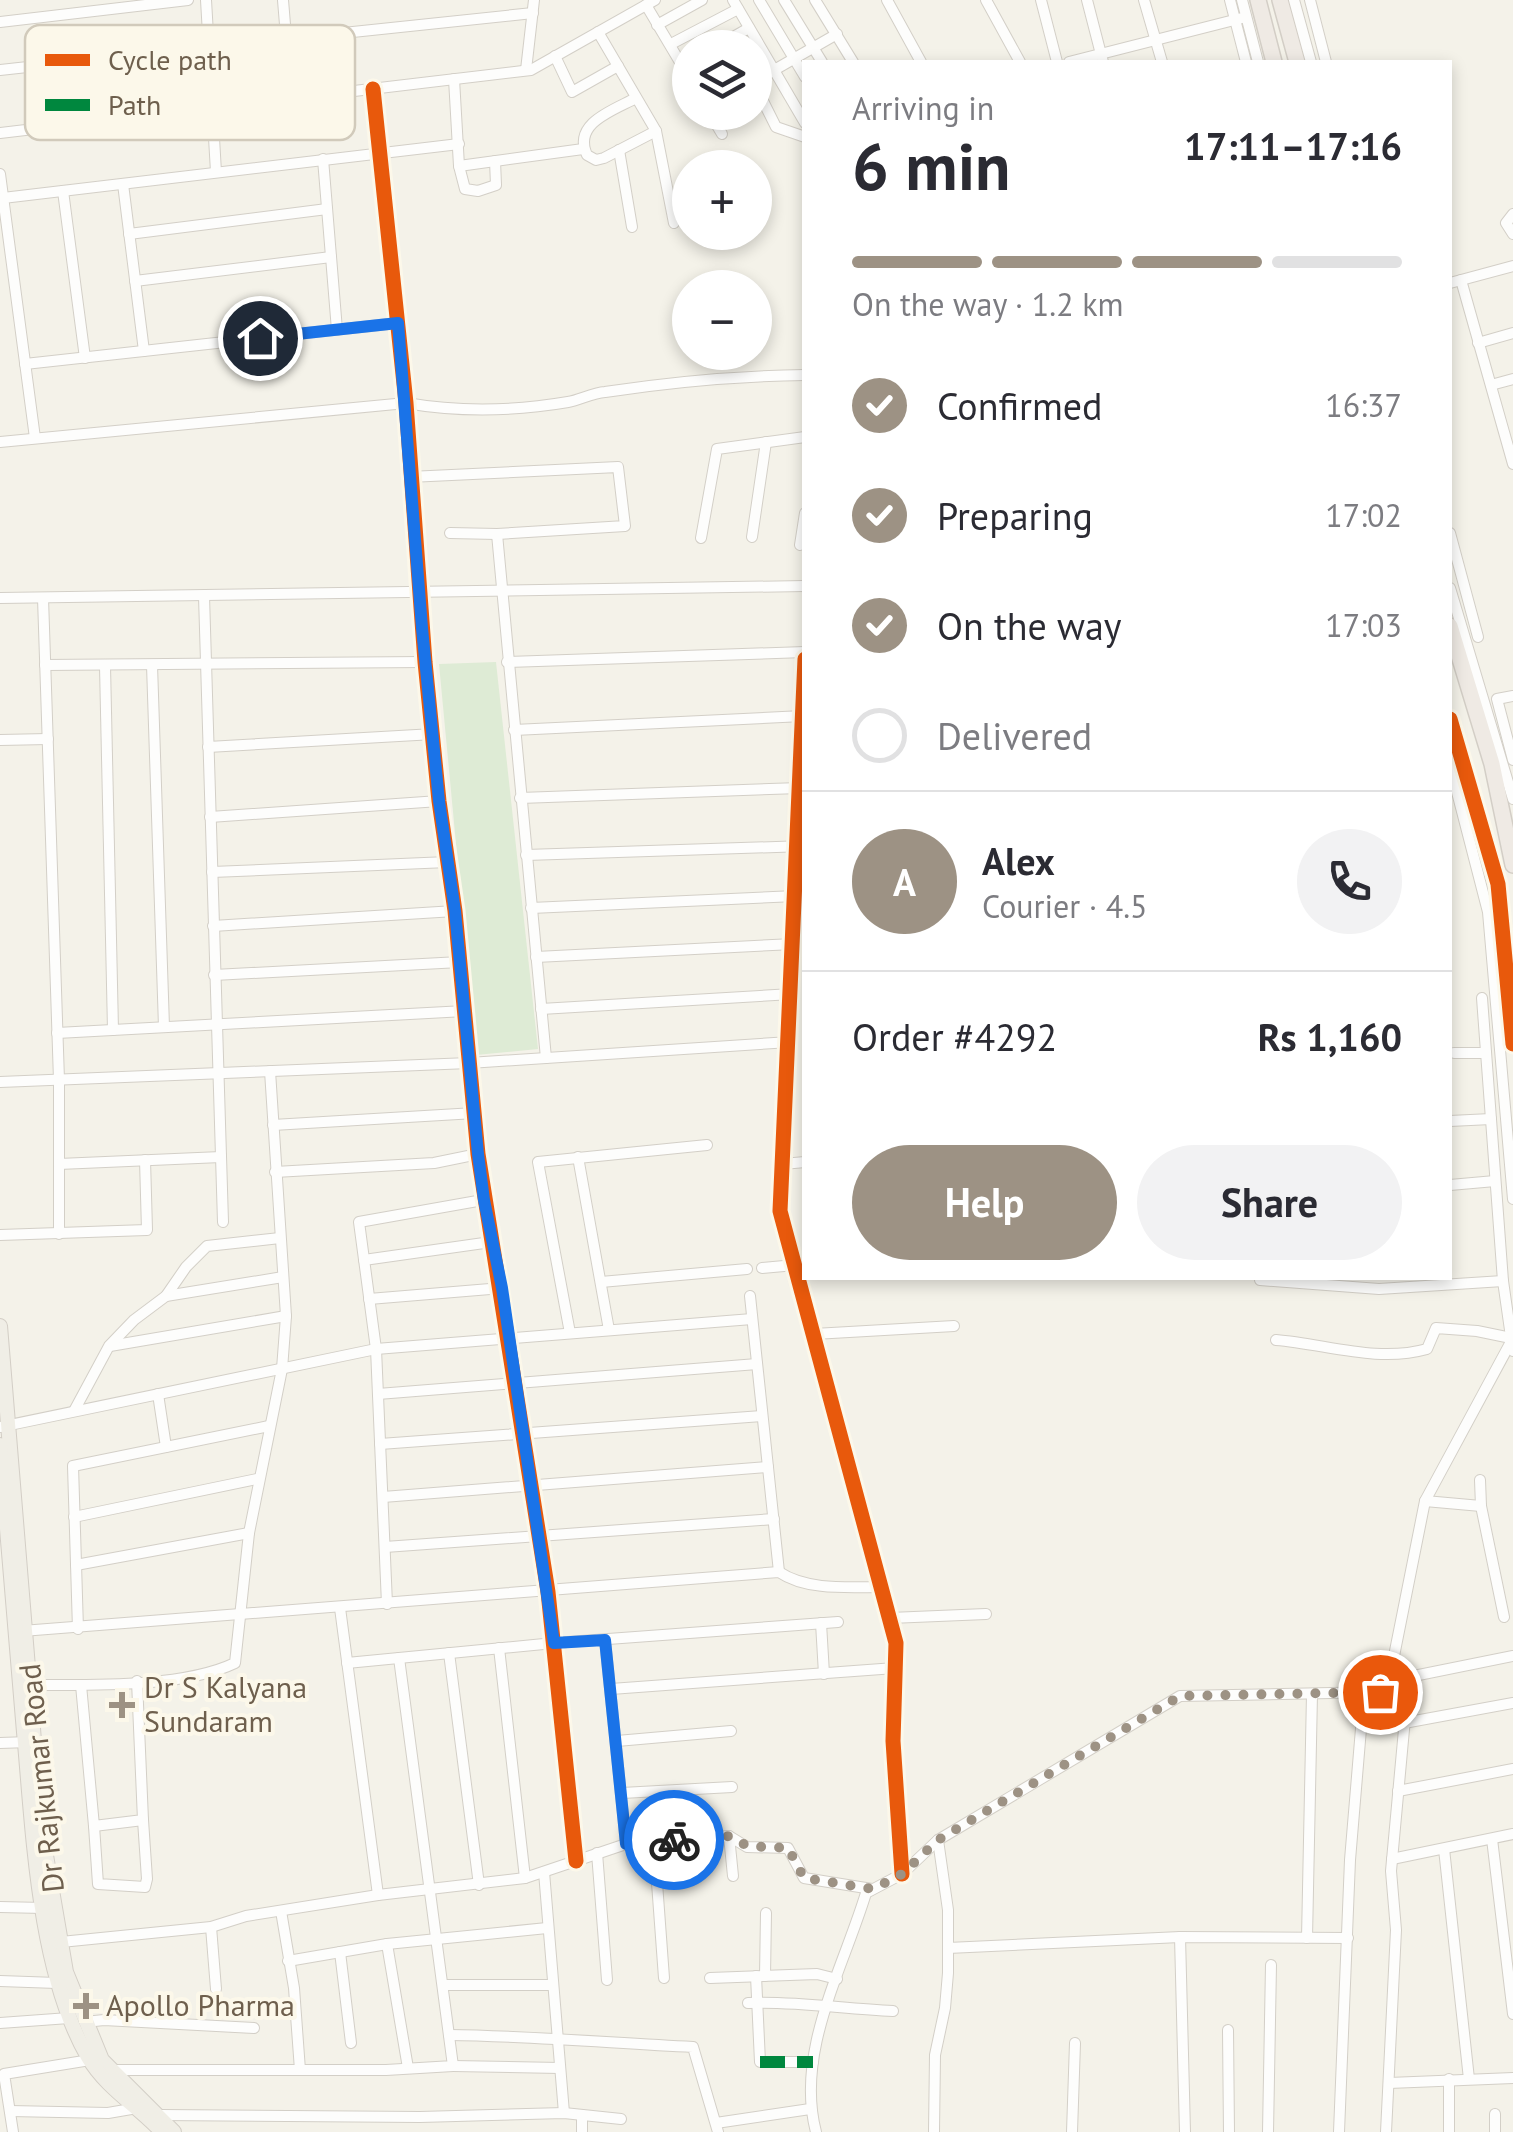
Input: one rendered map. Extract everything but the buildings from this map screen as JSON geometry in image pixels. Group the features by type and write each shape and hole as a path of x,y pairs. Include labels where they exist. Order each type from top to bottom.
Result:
{"highway":[{"path":"1258,0 1273,60"},
{"path":"1280,0 1296,60"},
{"path":"1452,633 1492,764 1513,864"},
{"path":"1452,725 1498,884 1513,1044"}],"main road":[{"name":"Dr Rajkumar Road","path":"0,1326 30,1742 66,1972 97,2053 174,2132"},
{"name":"Dr Rajkumar Road","path":"0,1444 21,1631 31,1685 31,1825 58,1982 69,2018 90,2060 116,2092 162,2132"}],"street":[{"path":"0,22 188,0"},
{"path":"206,0 208,25"},
{"path":"283,0 285,25"},
{"path":"658,25 702,0"},
{"path":"759,0 802,72"},
{"path":"784,0 821,60"},
{"path":"815,0 852,60"},
{"path":"887,0 920,60"},
{"path":"986,0 1019,60"},
{"path":"1041,0 1056,60"},
{"path":"1087,0 1102,58 1155,38 1241,18"},
{"path":"1144,0 1161,60"},
{"path":"1230,0 1257,60"},
{"path":"1242,0 1246,60"},
{"path":"1294,0 1310,60"},
{"path":"1310,0 1325,60"},
{"path":"355,90 526,70 650,2 658,25 671,44 736,4 748,28 745,30"},
{"path":"355,31 534,6 526,70"},
{"path":"598,32 656,131 672,213"},
{"path":"802,118 773,71 836,34"},
{"path":"554,56 572,92 618,66"},
{"path":"0,70 25,67"},
{"path":"454,79 459,166 465,189 478,191 496,186 495,161"},
{"path":"373,88 406,403 418,594 439,801 455,911 478,1154 548,1592 576,1861"},
{"path":"636,98 587,128 583,149 596,160 656,131"},
{"path":"772,119 776,127 802,136"},
{"path":"0,133 25,130"},
{"path":"720,130 722,134"},
{"path":"214,140 216,172"},
{"path":"3,198 459,144"},
{"path":"459,166 583,149"},
{"path":"620,150 632,228"},
{"path":"323,159 337,330"},
{"path":"0,174 34,438"},
{"path":"123,184 144,351"},
{"path":"64,191 85,358"},
{"path":"129,234 327,209"},
{"path":"1513,214 1506,223 1513,234"},
{"path":"135,281 331,257"},
{"path":"1513,266 1456,281 1508,423 1513,463"},
{"path":"25,364 398,323"},
{"path":"1478,342 1513,333"},
{"path":"0,442 406,403 446,410 568,402 604,392 701,380 802,375"},
{"path":"1491,385 1513,380"},
{"path":"701,538 718,449 802,436"},
{"path":"752,537 766,442"},
{"path":"409,478 618,467 626,526 450,534"},
{"path":"800,545 802,532"},
{"path":"497,534 546,1058"},
{"path":"1452,540 1478,636"},
{"path":"0,598 802,586"},
{"path":"1452,595 1513,800"},
{"path":"204,596 223,1222"},
{"path":"43,598 57,1032 59,1234"},
{"path":"507,662 802,655"},
{"path":"46,665 425,662"},
{"path":"152,665 164,1027"},
{"path":"105,666 113,1030"},
{"path":"1513,696 1498,699 1513,760"},
{"path":"514,730 802,716"},
{"path":"208,747 434,734"},
{"path":"0,740 48,739"},
{"path":"802,740 801,846 780,1211 896,1643 893,1741 902,1874"},
{"path":"1452,772 1488,912 1513,1200"},
{"path":"520,798 800,788"},
{"path":"210,816 439,801"},
{"path":"526,856 801,846"},
{"path":"212,872 448,862"},
{"path":"531,908 796,896"},
{"path":"213,926 455,911"},
{"path":"536,957 794,944"},
{"path":"214,974 460,962"},
{"path":"541,1010 792,994"},
{"path":"1482,998 1503,1281 1513,1351"},
{"path":"57,1032 464,1011"},
{"path":"0,1082 469,1063 790,1042"},
{"path":"1454,1054 1486,1054"},
{"path":"31,1685 210,1675 235,1664 248,1534 282,1370 286,1316 270,1071"},
{"path":"273,1125 475,1112"},
{"path":"1452,1121 1491,1120"},
{"path":"570,1333 538,1162 707,1145"},
{"path":"275,1172 434,1163 478,1154"},
{"path":"59,1164 221,1157"},
{"path":"578,1157 609,1330"},
{"path":"0,1235 147,1230 145,1160"},
{"path":"783,1164 802,1162"},
{"path":"1452,1185 1496,1181"},
{"path":"387,1604 376,1350 359,1222 484,1200"},
{"path":"74,1411 109,1346 134,1320 166,1296 186,1266 207,1246 280,1238"},
{"path":"364,1260 491,1242"},
{"path":"762,1268 795,1264"},
{"path":"602,1282 747,1269"},
{"path":"166,1296 283,1277"},
{"path":"1260,1280 1379,1288 1442,1281 1503,1281"},
{"path":"369,1299 502,1288"},
{"path":"750,1296 779,1572"},
{"path":"109,1346 286,1316"},
{"path":"5,1426 376,1350 752,1319"},
{"path":"814,1334 954,1326"},
{"path":"1276,1340 1341,1351 1409,1354 1426,1349 1436,1328 1512,1338"},
{"path":"816,2132 810,2108 813,2062 866,1893 902,1874 938,1840 1180,1696 1380,1692 1388,1681 1392,1664 1424,1501 1512,1338"},
{"path":"378,1394 757,1364"},
{"path":"158,1394 166,1447"},
{"path":"380,1444 762,1416"},
{"path":"78,1628 72,1466 269,1426"},
{"path":"382,1497 768,1467"},
{"path":"74,1517 258,1479"},
{"path":"1480,1480 1481,1506 1504,1617"},
{"path":"1424,1501 1481,1506"},
{"path":"384,1547 774,1518"},
{"path":"76,1566 248,1534"},
{"path":"21,1631 779,1572 788,1579 808,1584 882,1588"},
{"path":"1500,1596 1513,1594"},
{"path":"340,1608 378,1895"},
{"path":"890,1618 986,1614"},
{"path":"348,1663 838,1622"},
{"path":"821,1623 824,1674"},
{"path":"605,1640 626,1844"},
{"path":"500,1648 524,1878"},
{"path":"448,1653 479,1884"},
{"path":"1388,1681 1513,1656"},
{"path":"399,1658 453,2066"},
{"path":"1392,1664 1408,1675"},
{"path":"611,1689 895,1668"},
{"path":"1386,2132 1396,1930 1392,1859 1408,1675"},
{"path":"82,1685 98,1884 145,1887 136,1681"},
{"path":"1338,2132 1350,1860 1364,1693"},
{"path":"1306,1938 1312,1694"},
{"path":"1404,1722 1513,1703"},
{"path":"617,1741 731,1731"},
{"path":"0,1743 30,1742"},
{"path":"1398,1791 1513,1769"},
{"path":"622,1793 732,1788"},
{"path":"94,1826 143,1820"},
{"path":"1392,1859 1513,1834"},
{"path":"61,1942 211,1927 246,1916 378,1895 524,1878 626,1844 730,1836 747,1846 788,1848 804,1878 873,1889"},
{"path":"730,1836 733,1876"},
{"path":"1492,1839 1513,2014"},
{"path":"934,2132 935,2055 945,2008 948,1948 948,1910 938,1840"},
{"path":"654,1842 664,1978"},
{"path":"1444,1849 1469,2079"},
{"path":"597,1853 606,1980"},
{"path":"544,1872 564,2113"},
{"path":"0,1907 44,1908"},
{"path":"281,1911 294,1988 300,2070"},
{"path":"766,1913 761,1976 754,2003 760,2062 813,2062"},
{"path":"211,1927 216,1988"},
{"path":"288,1961 386,1944 547,1928"},
{"path":"948,1948 1180,1937 1348,1938"},
{"path":"1180,1937 1184,2132"},
{"path":"386,1944 408,2068"},
{"path":"340,1952 351,2043"},
{"path":"1268,2132 1271,1965"},
{"path":"710,1978 816,1974 837,1979"},
{"path":"0,1980 58,1982"},
{"path":"444,1985 552,1985"},
{"path":"754,2003 783,2001 893,2011"},
{"path":"0,2022 69,2018"},
{"path":"85,2022 254,2028"},
{"path":"1228,2030 1229,2132"},
{"path":"448,2035 556,2036 581,2042 693,2047 717,2128 810,2108"},
{"path":"1072,2132 1075,2042"},
{"path":"14,2132 4,2074 90,2060"},
{"path":"111,2070 560,2068"},
{"path":"1390,2083 1513,2078"},
{"path":"1450,2079 1450,2132"},
{"path":"10,2112 108,2113 137,2108"},
{"path":"160,2115 420,2118 564,2113 621,2119"},
{"path":"1495,2114 1495,2132"},
{"path":"582,2115 582,2132"}],"green space":[{"path":"496,662 538,1049 476,1055 439,664"}],"marked path":[{"path":"760,2062 813,2062"}],"cycle path":[{"path":"373,89 406,403 425,662 455,911 478,1154 548,1592 576,1861"},
{"path":"802,725 780,1211 896,1643 893,1741 902,1874"},
{"path":"1452,726 1498,884 1513,1044"}],"way so far":[{"path":"674,1840 730,1836 747,1846 788,1848 804,1878 873,1889 902,1874 938,1840 1180,1696 1380,1692"}],"place":[{"name":"Dr S Kalyana Sundaram","path":"122,1705"},
{"name":"Apollo Pharma","path":"86,2006"}],"route":[{"path":"260,338 398,323 422,628 478,1154 502,1288 554,1643 605,1640 626,1844 674,1840"}]}
